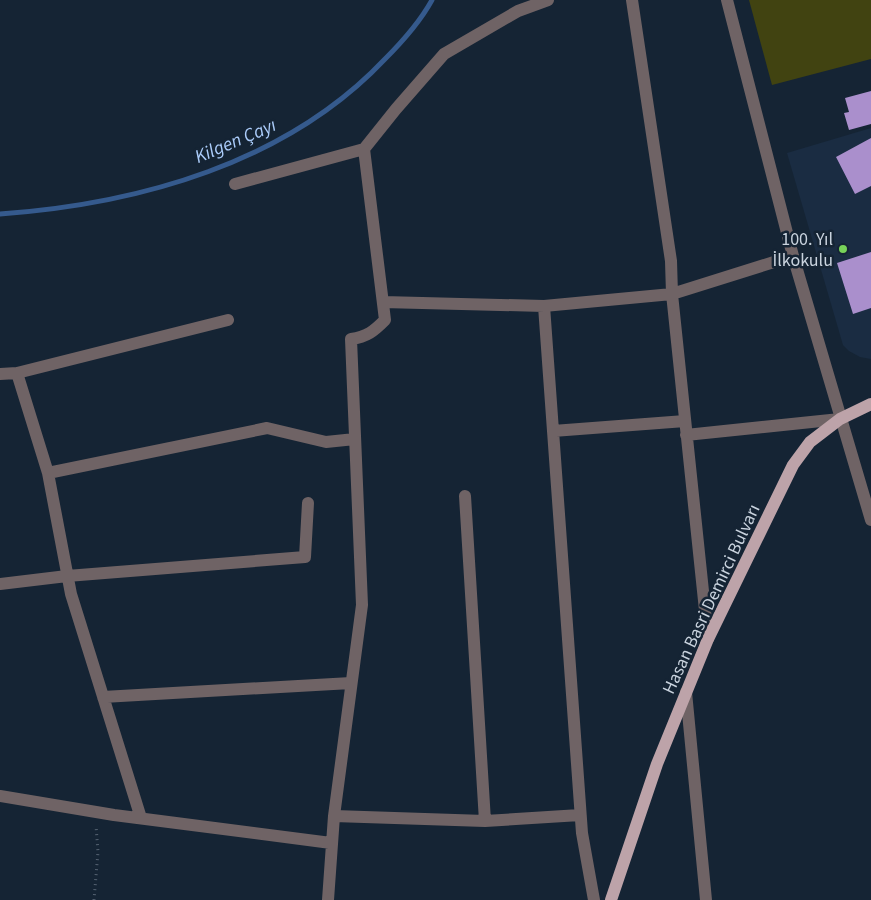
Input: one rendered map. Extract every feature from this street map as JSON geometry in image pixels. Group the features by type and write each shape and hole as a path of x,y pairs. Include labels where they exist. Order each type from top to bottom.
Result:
{"main road":[{"name":"Hasan Basri Demirci Bulvarı","path":"611,900 657,764 708,639 793,465 810,442 840,419 871,404"}],"street":[{"path":"235,184 364,149 444,54 518,10 548,0"},
{"path":"632,0 671,261 672,294 708,639"},
{"path":"727,0 793,256 840,419 867,494 871,520"},
{"path":"328,900 334,816 362,605 351,339 363,337 374,331 385,320 364,149"},
{"path":"383,302 544,306 672,294 793,256"},
{"path":"544,306 580,815 594,900"},
{"path":"0,374 16,373 228,320"},
{"path":"16,373 48,472 71,594 141,818"},
{"path":"686,435 840,419"},
{"path":"553,431 685,421"},
{"path":"48,472 267,428 326,442 355,439"},
{"path":"465,496 486,821"},
{"path":"0,584 67,576 305,557 308,503"},
{"path":"103,696 352,682"},
{"path":"686,692 706,900"},
{"path":"0,796 141,818 332,843"},
{"path":"334,816 486,821 580,815"}],"path":[{"path":"94,900 98,852 96,811"}],"shaded area":[{"path":"749,0 871,0 871,59 772,85"},
{"name":"100. Yıl İlkokulu","path":"871,128 871,359 860,357 843,345 787,153"}],"building":[{"path":"871,91 871,124 849,130 844,113 849,112 845,98"},
{"path":"871,138 871,186 855,194 836,157"},
{"path":"871,252 871,308 853,314 837,263"}],"waterway":[{"name":"Kilgen Çayı","path":"0,214 52,209 105,200 157,188 208,172 257,151 303,126 346,95 398,45 417,24 432,0"}],"place":[{"name":"100. Yıl İlkokulu","path":"843,249"}]}
